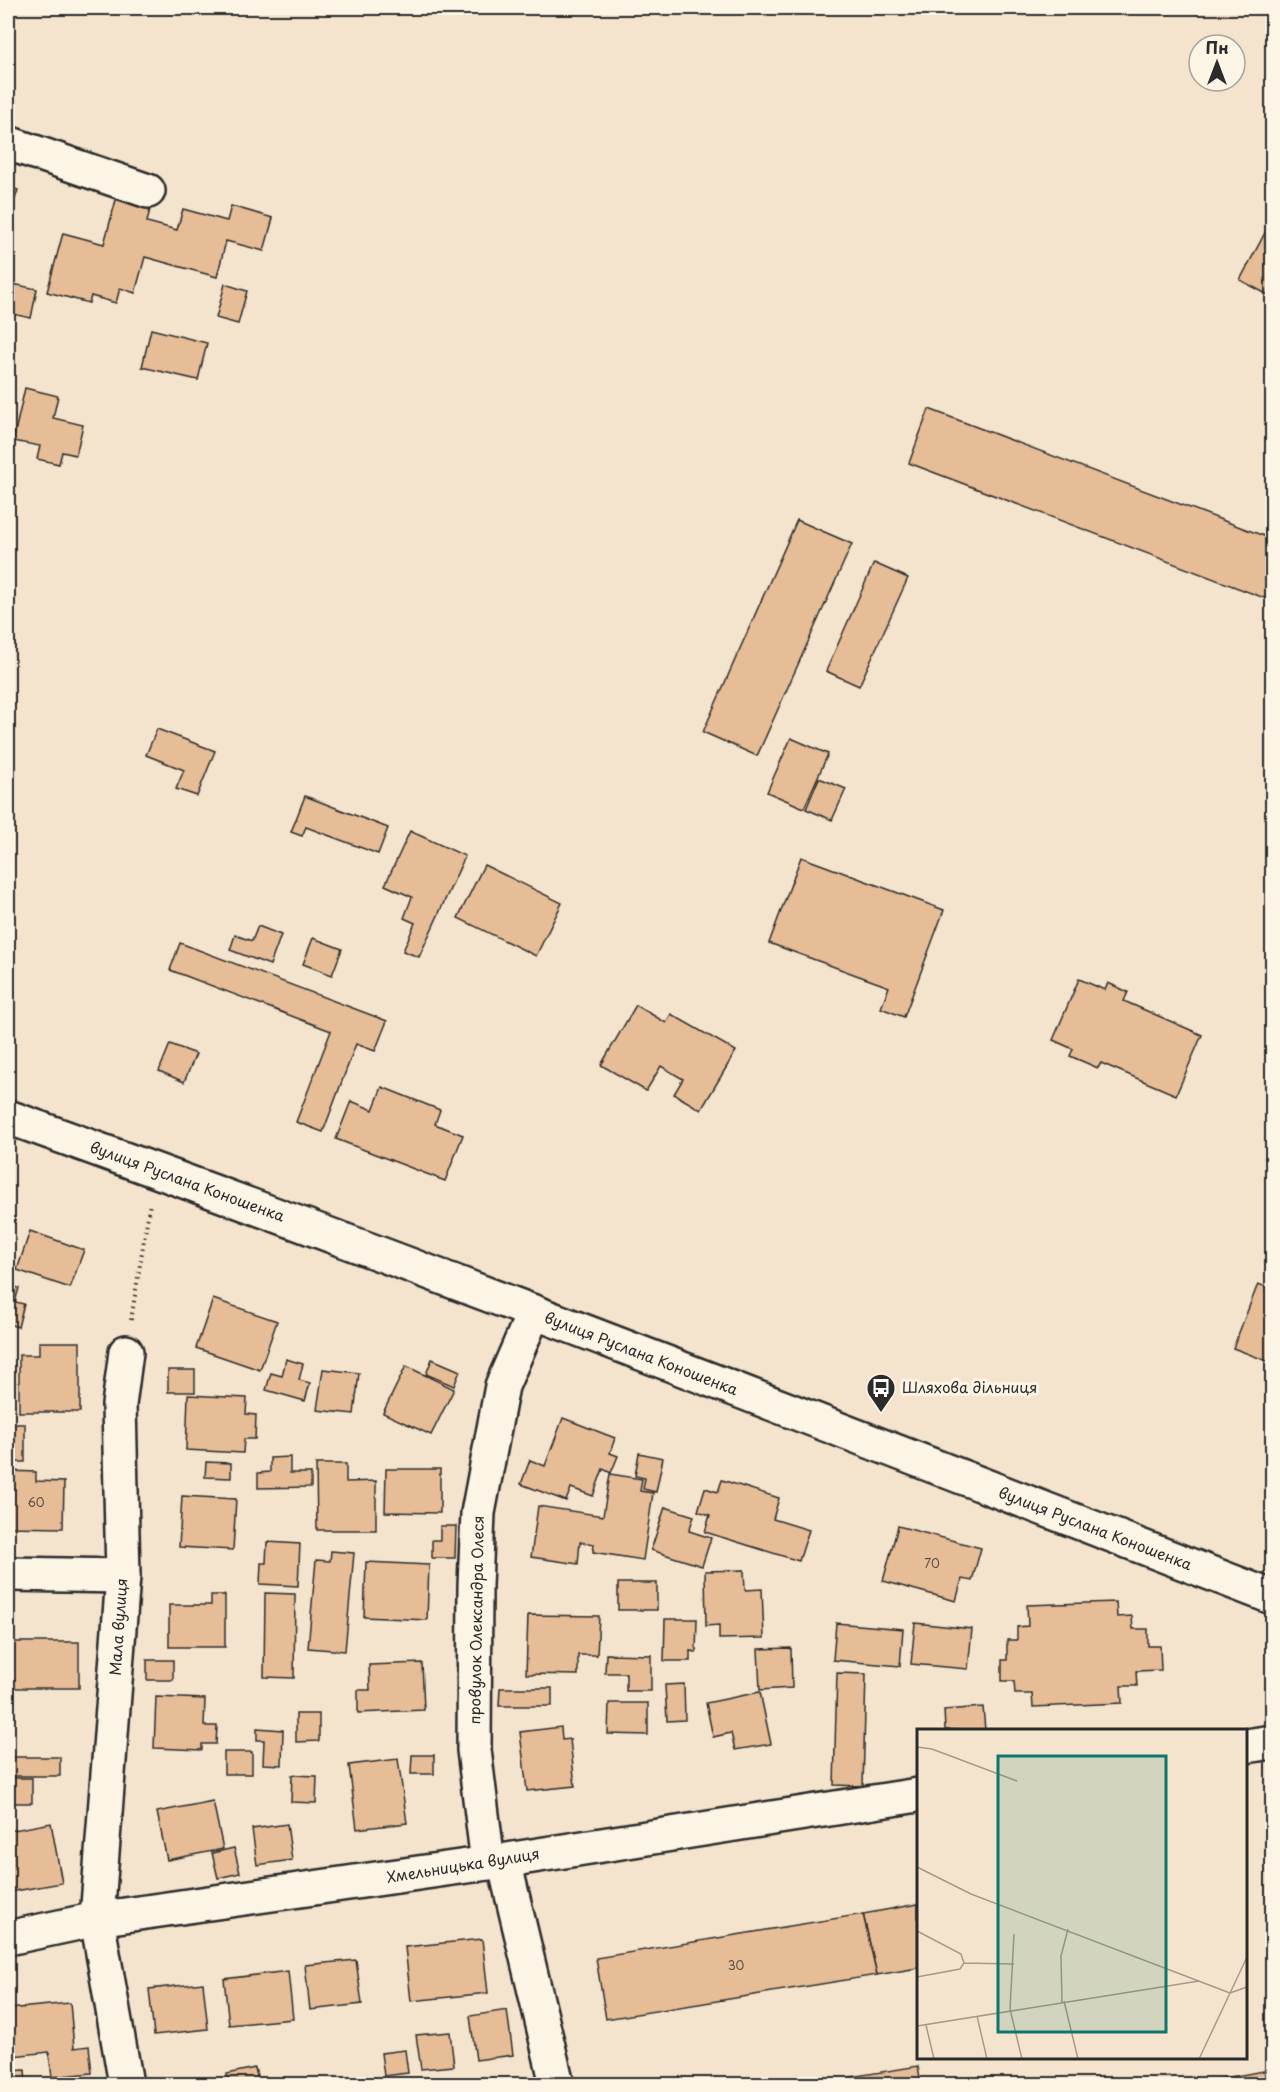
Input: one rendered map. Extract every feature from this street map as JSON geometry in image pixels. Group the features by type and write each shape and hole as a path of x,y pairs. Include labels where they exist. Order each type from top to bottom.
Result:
{"street":[{"path":"8,142 148,191"},
{"name":"вулиця Руслана Коношенка","path":"8,1117 534,1312 1272,1597"},
{"name":"провулок Олександра Олеся","path":"534,1312 502,1386 478,1513 474,1750 496,1862 557,2085"},
{"name":"Мала вулиця","path":"126,1352 119,1405 123,1576 97,1919 126,2085"},
{"path":"8,1574 123,1576"},
{"path":"1247,1746 1272,1742"},
{"name":"Хмельницька вулиця","path":"8,1938 97,1919 496,1862 917,1795"}],"path":[{"path":"126,1352 156,1170"}],"building":[{"path":"8,187 18,190 8,220"},
{"path":"117,196 151,205 147,222 177,230 183,209 227,221 231,206 273,218 264,251 226,241 217,277 145,257 135,293 120,288 116,303 91,296 89,303 47,292 63,233 104,244"},
{"path":"1267,229 1272,232 1272,297 1240,280"},
{"path":"8,283 37,289 31,318 8,313"},
{"path":"225,284 247,291 238,324 216,318"},
{"path":"151,329 207,343 198,380 142,367"},
{"path":"25,388 58,396 53,418 83,425 76,455 62,452 59,464 37,459 40,446 13,441"},
{"path":"929,409 1272,539 1272,601 909,463"},
{"path":"797,520 852,544 757,756 703,732"},
{"path":"874,563 908,578 859,686 826,671"},
{"path":"157,729 215,751 197,796 176,789 184,770 146,755"},
{"path":"791,738 828,754 804,808 767,792"},
{"path":"819,778 846,789 832,820 806,809"},
{"path":"305,796 388,828 378,854 306,827 302,836 291,832"},
{"path":"410,831 465,856 419,957 403,951 415,923 404,918 412,897 385,885"},
{"path":"801,857 944,910 904,1017 881,1008 889,987 769,943"},
{"path":"484,865 562,903 536,956 458,918"},
{"path":"258,926 281,935 270,965 230,950 235,935 252,941"},
{"path":"313,938 342,949 332,975 303,964"},
{"path":"180,943 387,1021 375,1051 356,1044 323,1132 296,1122 331,1031 170,970"},
{"path":"1079,979 1105,990 1108,983 1128,992 1124,1001 1202,1035 1176,1095 1101,1063 1098,1068 1070,1056 1073,1049 1053,1040"},
{"path":"636,1005 666,1023 671,1014 736,1051 701,1110 674,1094 683,1079 661,1066 646,1091 601,1065"},
{"path":"170,1044 196,1054 184,1082 159,1071"},
{"path":"382,1087 440,1110 435,1124 463,1135 445,1181 336,1139 351,1101 373,1110"},
{"path":"30,1231 84,1250 70,1288 17,1270"},
{"path":"1272,1278 1272,1363 1233,1348 1258,1284 1269,1288"},
{"path":"8,1285 19,1288 15,1302 24,1304 18,1327 8,1324"},
{"path":"213,1299 277,1321 260,1370 196,1348"},
{"path":"39,1342 80,1342 80,1412 19,1412 19,1355 39,1355"},
{"path":"286,1359 303,1364 299,1380 310,1383 305,1401 266,1390 271,1373 282,1376"},
{"path":"432,1359 460,1371 454,1386 426,1374"},
{"path":"406,1366 454,1389 431,1435 383,1413"},
{"path":"323,1369 359,1373 354,1414 317,1410"},
{"path":"168,1370 195,1370 195,1392 168,1392"},
{"path":"188,1395 247,1398 246,1414 256,1415 255,1439 244,1439 243,1453 186,1450"},
{"path":"563,1418 615,1438 610,1453 618,1456 611,1473 603,1469 593,1496 571,1488 566,1501 521,1484 530,1460 545,1466"},
{"path":"8,1424 25,1424 25,1462 8,1462"},
{"path":"639,1453 663,1458 656,1492 643,1489 645,1478 635,1476"},
{"path":"290,1457 290,1473 311,1473 311,1487 258,1488 258,1473 270,1472 270,1458"},
{"path":"206,1462 231,1463 231,1478 205,1477"},
{"path":"316,1464 346,1464 346,1482 376,1481 376,1530 317,1530"},
{"path":"386,1469 440,1469 440,1513 385,1512"},
{"path":"9,1471 36,1472 36,1481 64,1482 63,1528 8,1527"},
{"path":"610,1474 642,1479 640,1491 653,1493 643,1560 593,1552 594,1544 580,1542 578,1564 531,1557 538,1506 603,1516"},
{"path":"722,1480 779,1498 773,1519 809,1530 799,1561 705,1532 710,1515 698,1511 705,1488 718,1492"},
{"path":"182,1496 236,1499 233,1550 179,1547"},
{"path":"665,1507 694,1516 689,1531 711,1538 702,1566 651,1550"},
{"path":"440,1526 456,1526 455,1558 432,1558 432,1540 440,1540"},
{"path":"898,1526 981,1548 972,1581 962,1579 956,1601 883,1581"},
{"path":"267,1542 300,1544 298,1586 260,1584 261,1563 266,1563"},
{"path":"331,1551 354,1553 345,1651 308,1648 316,1560 330,1561"},
{"path":"366,1562 429,1565 427,1620 364,1617"},
{"path":"744,1570 745,1590 762,1589 764,1638 719,1639 719,1625 706,1626 705,1571"},
{"path":"618,1583 657,1583 657,1610 618,1610"},
{"path":"265,1593 295,1594 294,1678 264,1677"},
{"path":"211,1595 225,1595 225,1647 169,1647 169,1605 211,1605"},
{"path":"1116,1602 1117,1617 1132,1616 1133,1629 1148,1629 1148,1646 1160,1646 1161,1670 1136,1671 1137,1686 1121,1686 1122,1703 1033,1707 1032,1694 1015,1694 1014,1681 1002,1681 1002,1660 1007,1660 1007,1640 1017,1640 1017,1627 1028,1626 1027,1605"},
{"path":"528,1615 599,1616 597,1655 578,1655 578,1675 526,1674"},
{"path":"665,1619 697,1619 696,1652 690,1651 690,1661 664,1661"},
{"path":"836,1623 903,1629 900,1666 833,1660"},
{"path":"915,1623 972,1629 968,1669 911,1664"},
{"path":"8,1642 79,1642 79,1688 8,1688"},
{"path":"791,1648 792,1688 760,1690 758,1649"},
{"path":"606,1654 651,1655 651,1691 626,1691 626,1673 605,1673"},
{"path":"147,1660 173,1660 173,1680 147,1680"},
{"path":"422,1663 424,1710 358,1713 358,1690 370,1690 369,1665"},
{"path":"837,1673 866,1674 863,1786 834,1785"},
{"path":"684,1684 685,1720 667,1721 665,1685"},
{"path":"500,1688 552,1688 552,1706 499,1706"},
{"path":"760,1692 771,1744 735,1750 731,1733 713,1737 706,1703"},
{"path":"156,1697 205,1699 204,1726 217,1726 216,1744 202,1744 202,1750 154,1748"},
{"path":"609,1703 648,1703 648,1735 608,1734"},
{"path":"983,1707 985,1729 945,1729 944,1710"},
{"path":"296,1714 319,1714 319,1741 296,1742"},
{"path":"561,1727 562,1740 570,1739 575,1786 527,1791 520,1732"},
{"path":"257,1728 283,1730 282,1765 263,1764 264,1740 257,1740"},
{"path":"224,1752 252,1752 252,1774 224,1774"},
{"path":"412,1755 434,1755 434,1774 411,1774"},
{"path":"8,1757 60,1757 60,1776 8,1776"},
{"path":"398,1759 407,1823 357,1829 349,1765"},
{"path":"292,1775 317,1776 316,1803 291,1802"},
{"path":"8,1778 32,1778 32,1803 8,1803"},
{"path":"213,1801 223,1849 167,1860 157,1812"},
{"path":"51,1823 62,1883 9,1892 8,1831"},
{"path":"287,1824 292,1860 257,1865 252,1829"},
{"path":"234,1848 240,1873 218,1878 212,1853"},
{"path":"917,1904 917,1968 877,1975 863,1914"},
{"path":"863,1914 877,1975 606,2019 596,1958"},
{"path":"482,1939 488,1993 411,2001 405,1947"},
{"path":"356,1960 362,2004 310,2010 305,1965"},
{"path":"288,1971 293,2019 229,2025 224,1979"},
{"path":"203,1983 208,2029 154,2035 149,1989"},
{"path":"70,2003 74,2048 89,2046 92,2073 52,2077 49,2052 13,2056 8,2009"},
{"path":"507,2010 513,2055 476,2060 470,2016"},
{"path":"450,2032 454,2066 421,2069 416,2035"},
{"path":"405,2050 408,2073 384,2076 381,2053"},
{"path":"918,2066 921,2084 851,2084 850,2077"},
{"path":"255,2068 259,2084 229,2084 227,2074"},
{"path":"25,2070 26,2083 45,2082 45,2084 8,2084 8,2071"},
{"path":"1269,2070 1271,2084 1190,2084"}],"place":[{"name":"Шляхова дільниця","path":"881,1414"}]}
